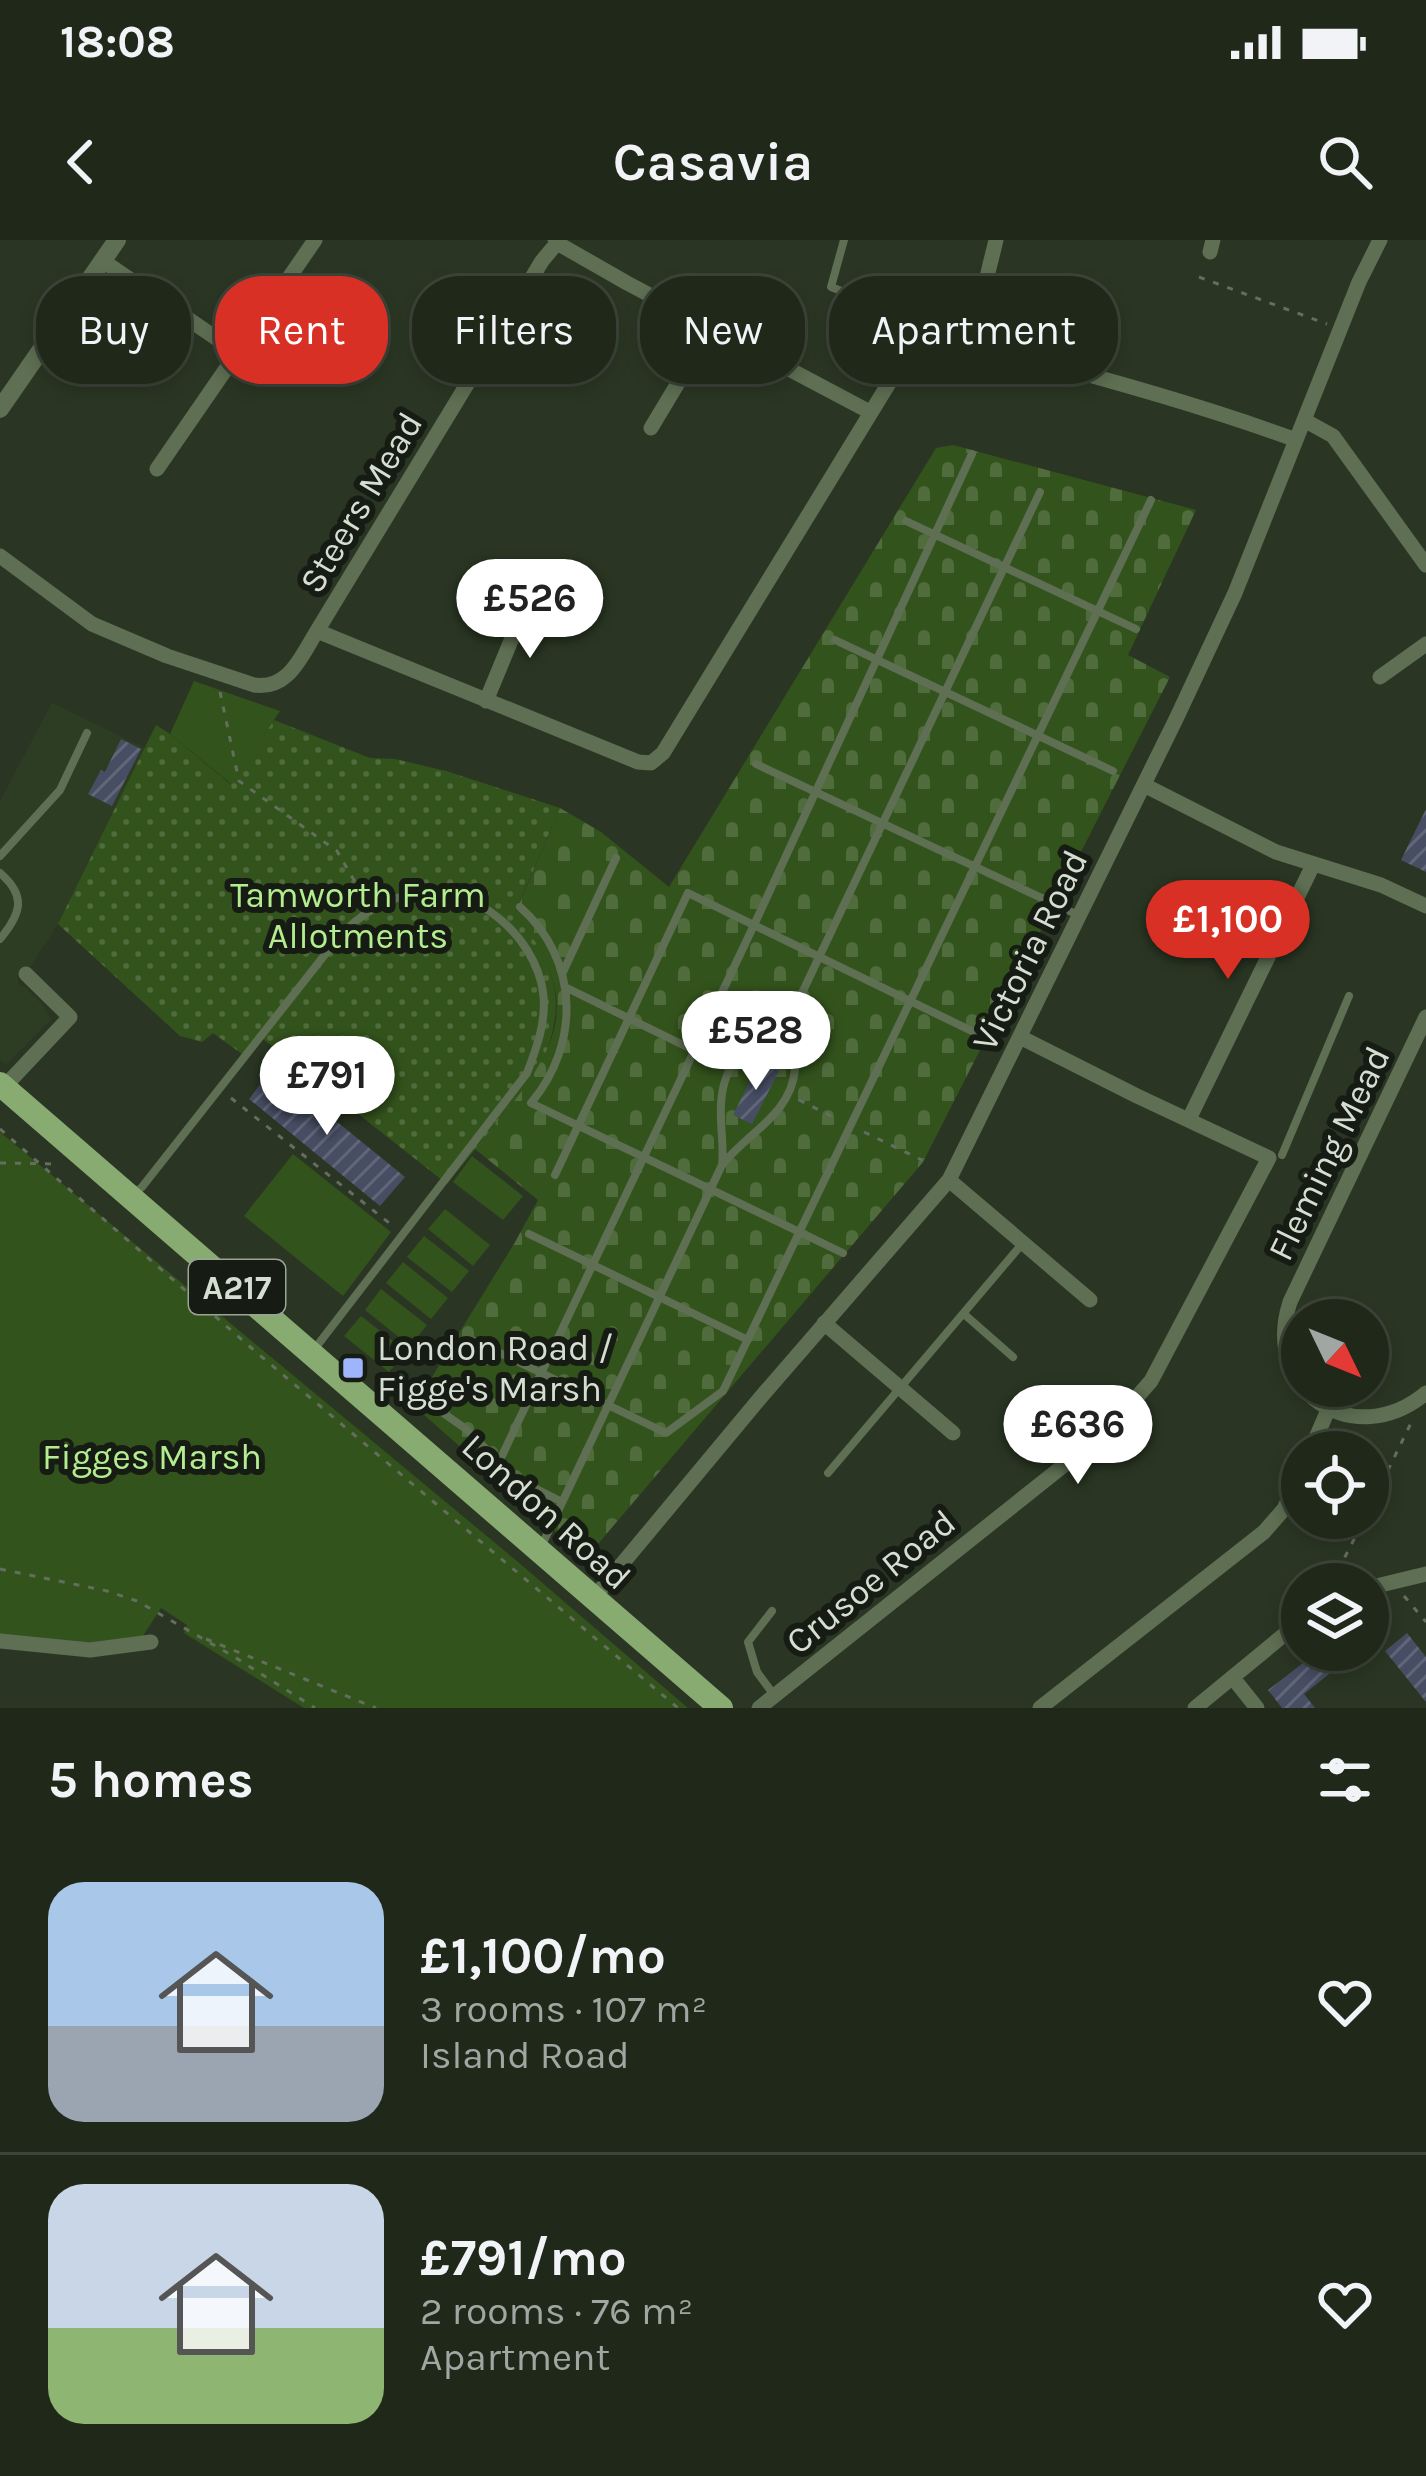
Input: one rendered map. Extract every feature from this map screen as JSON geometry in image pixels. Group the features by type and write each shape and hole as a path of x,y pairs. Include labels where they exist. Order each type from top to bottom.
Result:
{"main road":[{"name":"London Road","path":"2,1085 721,1708"}],"street":[{"path":"0,409 118,240"},
{"path":"290,276 315,240"},
{"path":"987,276 996,240"},
{"name":"Victoria Road","path":"592,1600 949,1180 1235,592 1366,262 1380,240"},
{"path":"556,241 640,288"},
{"name":"Steers Mead","path":"216,673 262,687 278,684 290,673 556,241"},
{"path":"103,261 215,337"},
{"path":"805,378 870,412"},
{"path":"157,469 216,384"},
{"path":"652,428 678,384"},
{"path":"317,631 625,757 645,764 655,761 888,384"},
{"path":"1115,384 1296,440"},
{"path":"1304,420 1333,436 1426,566"},
{"path":"0,556 92,624 216,673"},
{"path":"486,701 527,602"},
{"path":"1380,677 1426,644"},
{"path":"1144,785 1276,852 1381,885 1426,906"},
{"path":"1189,1119 1313,865"},
{"path":"2,1085 70,1018 26,974"},
{"name":"Fleming Mead","path":"1328,1410 1302,1388 1293,1373 1284,1343 1285,1318 1426,1018"},
{"path":"1020,1037 1275,1157"},
{"name":"Crusoe Road","path":"759,1708 1107,1431 1136,1401 1275,1157"},
{"path":"949,1180 1090,1300"},
{"path":"824,1323 953,1433"},
{"path":"1319,1431 1328,1410 1371,1418 1396,1413 1421,1397"},
{"path":"1040,1708 1264,1532 1281,1512"},
{"path":"1389,1583 1426,1574"},
{"path":"1195,1708 1281,1638"},
{"path":"0,1641 89,1650 151,1642"},
{"path":"1233,1678 1257,1708"}],"lane":[{"path":"835,276 844,240"},
{"path":"499,1462 972,454"},
{"path":"539,1552 722,1165 790,1095 795,1071 793,1012 1040,492"},
{"path":"475,1341 666,1433 723,1390 1151,500"},
{"path":"906,521 1136,629"},
{"path":"836,640 1113,770"},
{"path":"0,856 60,790 87,733"},
{"path":"756,764 1080,916"},
{"path":"563,973 616,858"},
{"path":"0,873 14,884 19,899 17,913 0,939"},
{"path":"131,1195 338,938 371,909 395,898 439,892 486,909 518,936 535,962 543,993 542,1031 527,1073 312,1352"},
{"path":"555,1175 688,893 982,1036"},
{"path":"520,907 542,932 563,973 568,1013 560,1052 531,1103 843,1253"},
{"path":"566,988 730,1068"},
{"path":"1275,1157 1349,996"},
{"path":"722,1165 721,1100 730,1068 750,1042 793,1012"},
{"path":"529,1234 748,1340"},
{"path":"828,1473 1023,1243"},
{"path":"964,1314 1013,1357"},
{"path":"426,1401 466,1429 515,1478 562,1502"},
{"path":"772,1611 748,1642 757,1672 775,1696"}],"path":[{"path":"1199,277 1340,329"},
{"path":"216,673 239,781 337,851 371,909"},
{"path":"224,1092 400,1231"},
{"path":"0,1129 678,1708"},
{"path":"0,1163 64,1164"},
{"path":"1389,1469 1421,1397"},
{"path":"0,1569 107,1591 162,1613 315,1708"},
{"path":"1393,1582 1426,1622"},
{"path":"196,1635 376,1708"}],"shaded area":[{"path":"52,703 145,748 58,924 29,969 18,975 21,987 42,1004 51,1019 6,1065 0,1060 0,801"}],"green space":[{"path":"953,445 1196,510 1128,655 1170,677 923,1162 586,1558 414,1406 538,1200 475,1149 539,1065 552,1038 557,1010 553,981 540,949 515,914 560,808 601,832 669,887 936,448"},
{"path":"194,681 280,711 231,784 170,734"},
{"name":"Tamworth Farm Allotments","path":"274,720 370,758 446,771 560,808 515,913 542,952 555,989 547,1049 538,1072 447,1184 258,1035 242,1054 213,1033 202,1042 180,1036 58,924 156,725 230,784"},
{"name":"Figges Marsh","path":"0,1132 688,1708 304,1708 184,1633 187,1625 161,1608 141,1639 82,1644 0,1635"},
{"path":"293,1154 391,1232 343,1296 244,1216"},
{"path":"472,1156 523,1196 503,1220 453,1182"},
{"path":"445,1209 490,1245 473,1266 428,1229"},
{"path":"424,1236 469,1271 452,1292 407,1257"},
{"path":"403,1262 448,1298 431,1319 386,1283"},
{"path":"381,1289 427,1325 410,1346 365,1310"},
{"path":"361,1316 406,1351 389,1372 344,1336"}],"building":[{"path":"121,739 141,749 112,806 88,794"},
{"path":"1426,809 1426,872 1401,860"},
{"path":"760,1061 779,1071 752,1124 733,1115"},
{"path":"272,1069 405,1177 380,1206 249,1099"},
{"path":"1407,1633 1426,1657 1426,1702 1389,1656 1389,1648"},
{"path":"1293,1671 1333,1671 1304,1694 1315,1708 1282,1708 1268,1690"}],"place":[{"name":"London Road / Figge's Marsh","path":"353,1368"}]}
